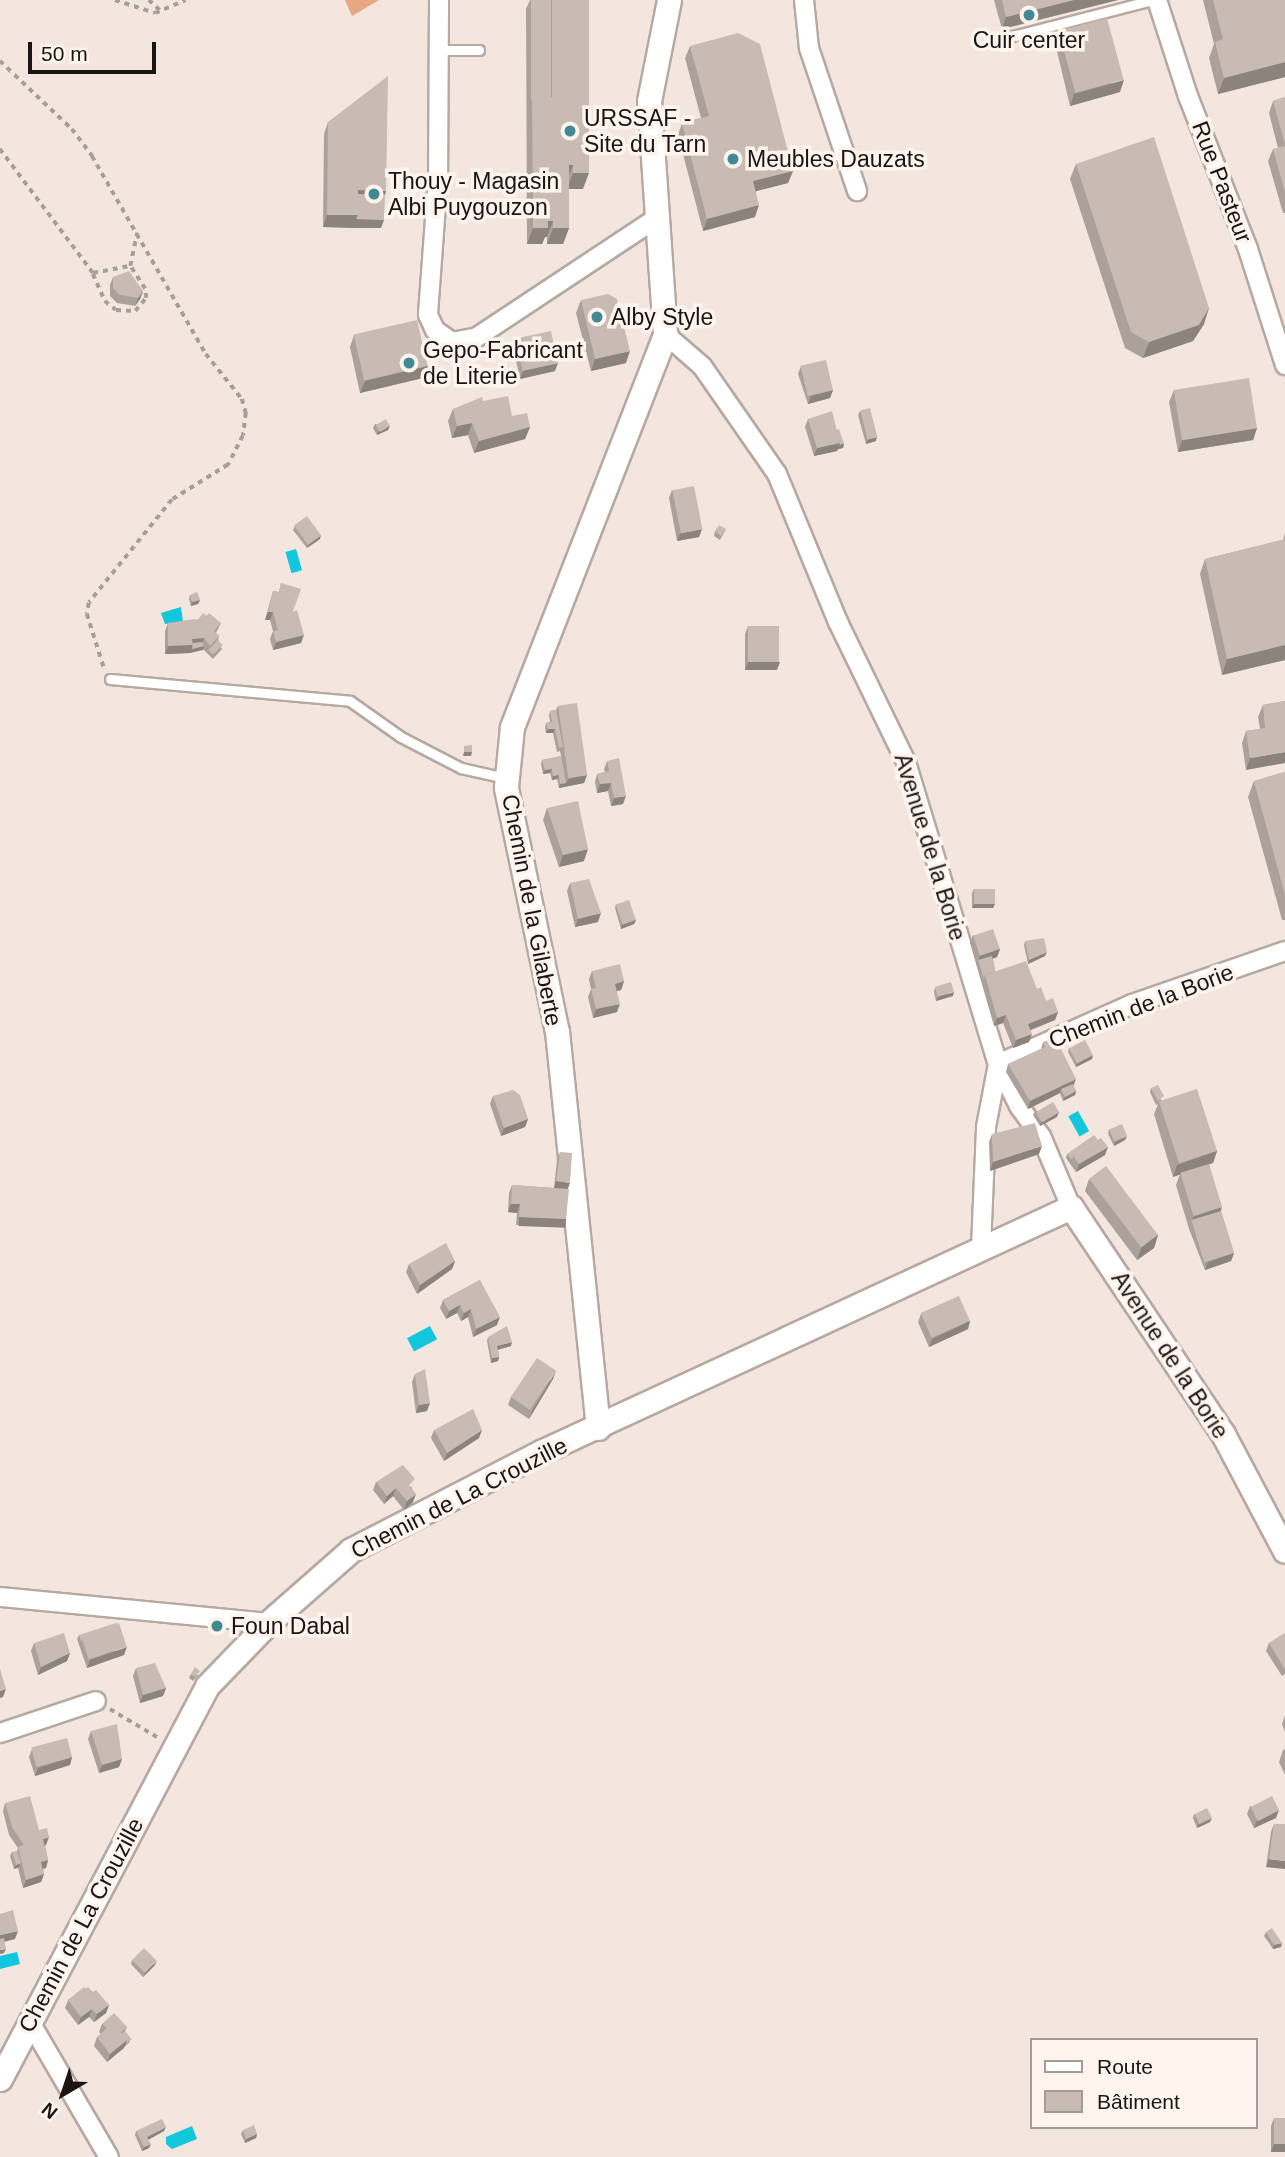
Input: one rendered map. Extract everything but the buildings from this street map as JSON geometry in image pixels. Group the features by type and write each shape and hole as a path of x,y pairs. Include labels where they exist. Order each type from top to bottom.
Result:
{"street":[{"path":"439,0 441,50 438,178 428,315 435,330 452,342 477,337 657,218"},
{"path":"665,334 649,101 669,0"},
{"path":"804,0 809,48 857,191"},
{"name":"Rue Pasteur","path":"1155,0 1188,96 1248,249 1285,365"},
{"name":"Chemin de la Gilaberte","path":"598,1428 558,1032 507,778 512,727 665,334"},
{"name":"Avenue de la Borie","path":"665,334 702,366 777,474 838,622 906,762 998,1064 1019,1106 1041,1136 1072,1207 1223,1434 1285,1551"},
{"name":"Chemin de la Borie","path":"998,1064 1132,1004 1285,951"},
{"path":"981,1248 986,1127 998,1064"},
{"name":"Chemin de La Crouzille","path":"0,2079 207,1686 268,1623 351,1550 598,1428 1072,1207"},
{"path":"0,1597 268,1623"},
{"path":"0,1733 96,1700"},
{"path":"30,2022 109,2157"}],"lane":[{"path":"993,41 1155,0"},
{"path":"441,50 479,50"},
{"path":"110,679 350,701 401,737 461,768 507,778"}],"path":[{"path":"115,0 163,13 185,0"},
{"path":"149,0 163,13"},
{"path":"0,61 72,130 137,231 206,354 242,399 246,413 243,436 228,465 172,500 89,603 87,614 110,679"},
{"path":"0,149 93,273 105,301 117,310 135,311 146,298 145,289 130,266 137,231"},
{"path":"93,273 130,266"},
{"path":"96,1700 175,1748"}],"shaded area":[{"path":"345,0 379,0 352,16"}],"water":[{"path":"296,549 302,570 291,573 285,552"},
{"path":"181,607 183,622 165,624 161,613"},
{"path":"1078,1111 1089,1131 1080,1136 1068,1116"},
{"path":"430,1326 437,1339 414,1351 407,1338"},
{"path":"17,1952 20,1964 0,1969 0,1956"},
{"path":"192,2126 197,2139 172,2149 166,2144 166,2137"}],"place":[{"name":"Cuir center","path":"1029,15"},
{"name":"URSSAF - Site du Tarn","path":"570,131"},
{"name":"Meubles Dauzats","path":"733,159"},
{"name":"Thouy - Magasin Albi Puygouzon","path":"374,194"},
{"name":"Alby Style","path":"597,317"},
{"name":"Gepo-Fabricant de Literie","path":"409,363"},
{"name":"Foun Dabal","path":"217,1626"}]}
